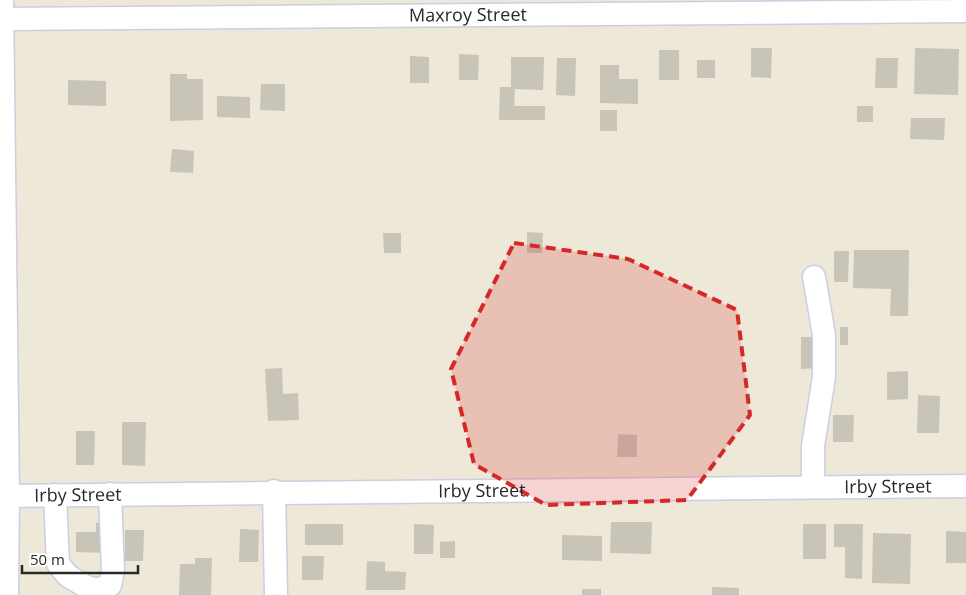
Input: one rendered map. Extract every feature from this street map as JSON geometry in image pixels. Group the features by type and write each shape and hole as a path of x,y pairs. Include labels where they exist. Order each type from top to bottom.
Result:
{"street":[{"name":"Maxroy Street","path":"1,12 966,11"},
{"path":"1,12 4,496 7,595"},
{"path":"813,487 813,446 824,377 824,335 814,278"},
{"name":"Irby Street","path":"4,496 274,491 966,486"},
{"path":"274,491 276,595"},
{"path":"55,495 58,564 68,576 87,587 96,590 110,590 113,571 110,494"}],"highlighted area":[{"path":"514,243 628,259 737,310 750,415 687,500 546,505 474,464 451,369"}],"building":[{"path":"751,48 772,48 771,78 751,77"},
{"path":"915,48 959,49 958,95 914,94"},
{"path":"659,50 679,50 679,80 659,80"},
{"path":"459,54 479,55 478,80 459,80"},
{"path":"410,56 429,57 429,83 410,83"},
{"path":"511,57 544,57 543,90 515,89 514,106 545,106 545,120 499,120 500,87 511,87"},
{"path":"557,58 576,58 575,96 556,95"},
{"path":"876,58 898,58 897,88 875,88"},
{"path":"697,60 715,60 715,78 697,78"},
{"path":"600,65 619,65 619,79 638,79 638,104 600,103"},
{"path":"170,74 187,74 187,79 203,79 203,120 170,121"},
{"path":"68,80 106,81 106,106 68,105"},
{"path":"261,84 285,84 285,111 260,110"},
{"path":"217,96 250,97 250,118 217,117"},
{"path":"857,106 873,106 873,122 857,122"},
{"path":"600,110 617,110 617,131 600,131"},
{"path":"911,118 945,118 944,140 910,139"},
{"path":"172,149 194,151 193,173 170,172"},
{"path":"527,232 543,233 542,253 527,253"},
{"path":"383,233 401,233 401,253 384,253"},
{"path":"854,250 909,250 908,316 890,316 891,289 853,288"},
{"path":"834,251 849,251 848,282 834,282"},
{"path":"840,327 848,327 848,345 840,345"},
{"path":"801,337 816,337 817,368 801,369"},
{"path":"282,368 283,394 298,393 299,420 268,421 265,369"},
{"path":"908,371 908,399 887,400 887,372"},
{"path":"918,395 940,396 939,433 917,433"},
{"path":"833,415 854,415 853,442 833,442"},
{"path":"122,422 146,422 145,466 122,465"},
{"path":"76,431 95,431 94,465 76,465"},
{"path":"618,434 637,435 637,457 617,457"},
{"path":"611,522 652,522 651,554 610,553"},
{"path":"96,523 103,523 108,553 76,552 76,532 96,532"},
{"path":"305,524 343,524 343,545 305,545"},
{"path":"414,524 434,525 433,554 414,554"},
{"path":"803,524 826,524 826,559 803,559"},
{"path":"834,524 863,524 862,579 845,578 845,547 834,547"},
{"path":"240,529 259,530 258,562 239,562"},
{"path":"125,530 144,530 143,561 125,561"},
{"path":"946,531 966,532 966,563 946,563"},
{"path":"873,533 911,534 910,584 872,583"},
{"path":"562,535 602,536 602,561 562,560"},
{"path":"455,541 455,558 440,558 440,542"},
{"path":"302,556 324,556 323,580 302,580"},
{"path":"195,558 212,558 211,595 179,595 180,564 195,564"},
{"path":"367,561 385,562 385,571 406,572 405,590 366,590"},
{"path":"712,587 739,588 739,595 712,595"},
{"path":"582,589 601,589 601,595 582,595"}]}
